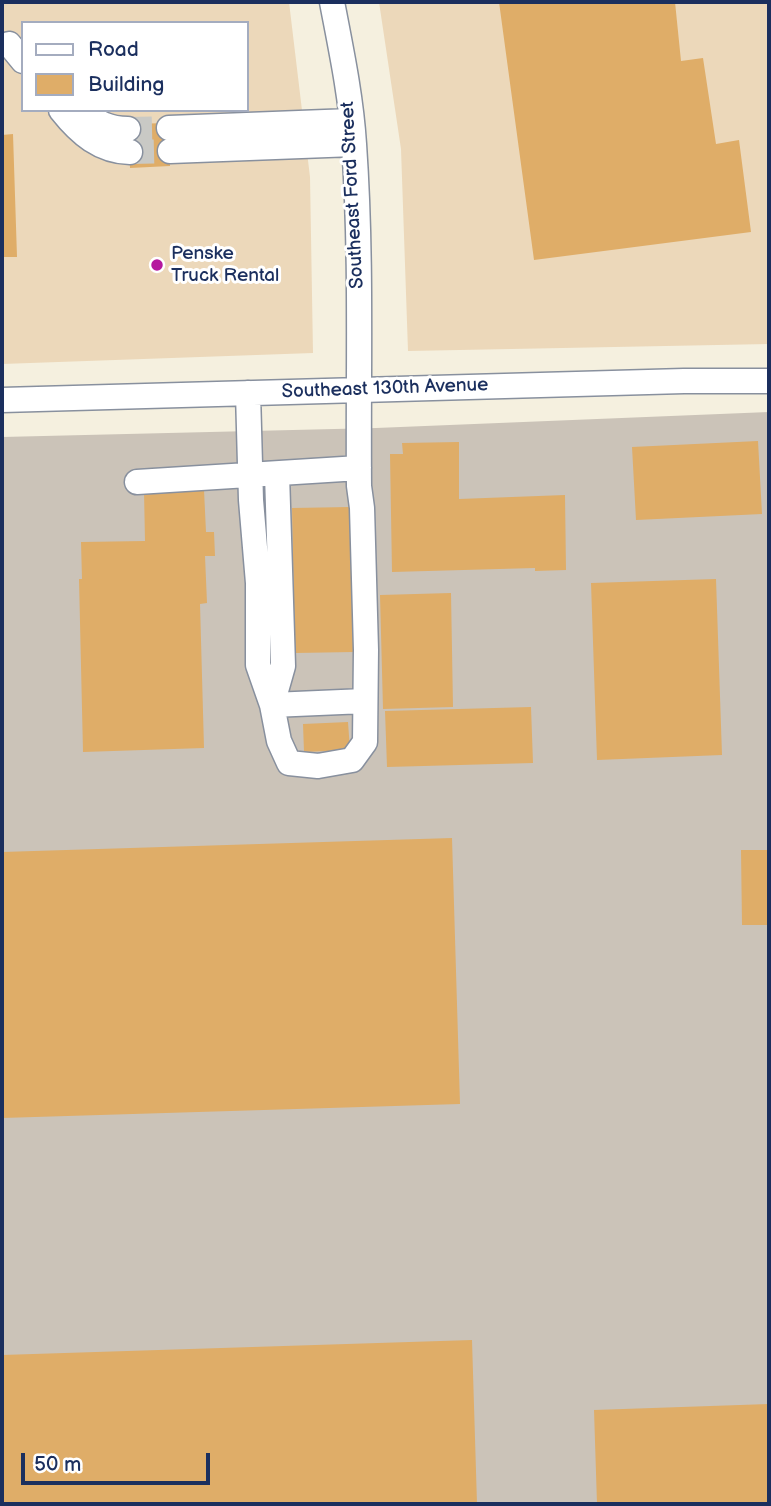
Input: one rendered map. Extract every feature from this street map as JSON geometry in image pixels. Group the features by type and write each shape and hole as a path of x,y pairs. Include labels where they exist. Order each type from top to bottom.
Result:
{"street":[{"name":"Southeast Ford Street","path":"272,705 279,741 289,763 318,766 352,760 365,743 365,625 359,468 360,390 353,133 332,2"},
{"path":"63,112 96,144 113,151 129,141 94,121 84,112"},
{"path":"169,139 353,133"},
{"name":"Southeast 130th Avenue","path":"2,400 769,381"},
{"path":"248,393 258,583 258,665 272,705"},
{"path":"137,482 359,468"},
{"path":"272,705 283,666 277,474"},
{"path":"272,705 365,701"}],"shaded area":[{"name":"Penske Truck Rental","path":"2,2 289,2 310,177 313,353 2,364"},
{"path":"379,2 769,2 769,344 408,351 401,149"},
{"path":"769,412 769,1504 2,1504 2,437 376,428"}],"building":[{"path":"499,2 675,2 681,61 703,58 716,144 739,140 751,232 534,260"},
{"path":"169,123 170,166 130,168 128,124"},
{"path":"13,134 17,257 2,257 2,135"},
{"path":"758,441 762,514 636,520 632,447"},
{"path":"459,442 459,499 565,495 566,570 535,571 535,568 392,572 390,454 403,454 402,443"},
{"path":"204,490 206,532 214,532 215,556 205,556 207,603 200,604 204,748 83,752 79,579 82,579 81,542 145,541 144,491"},
{"path":"350,507 354,652 295,653 292,508"},
{"path":"716,579 722,755 597,760 591,583"},
{"path":"451,593 453,707 383,709 380,595"},
{"path":"531,707 533,763 387,767 385,711"},
{"path":"348,722 350,750 304,752 303,724"},
{"path":"452,838 460,1104 2,1118 2,852"},
{"path":"741,850 769,850 769,925 742,925"},
{"path":"472,1340 477,1504 2,1504 2,1355"},
{"path":"769,1404 769,1504 597,1504 594,1410"}],"tunnel":[{"path":"128,129 169,128"},
{"path":"130,152 170,151"}],"place":[{"name":"Penske Truck Rental","path":"157,265"}]}
